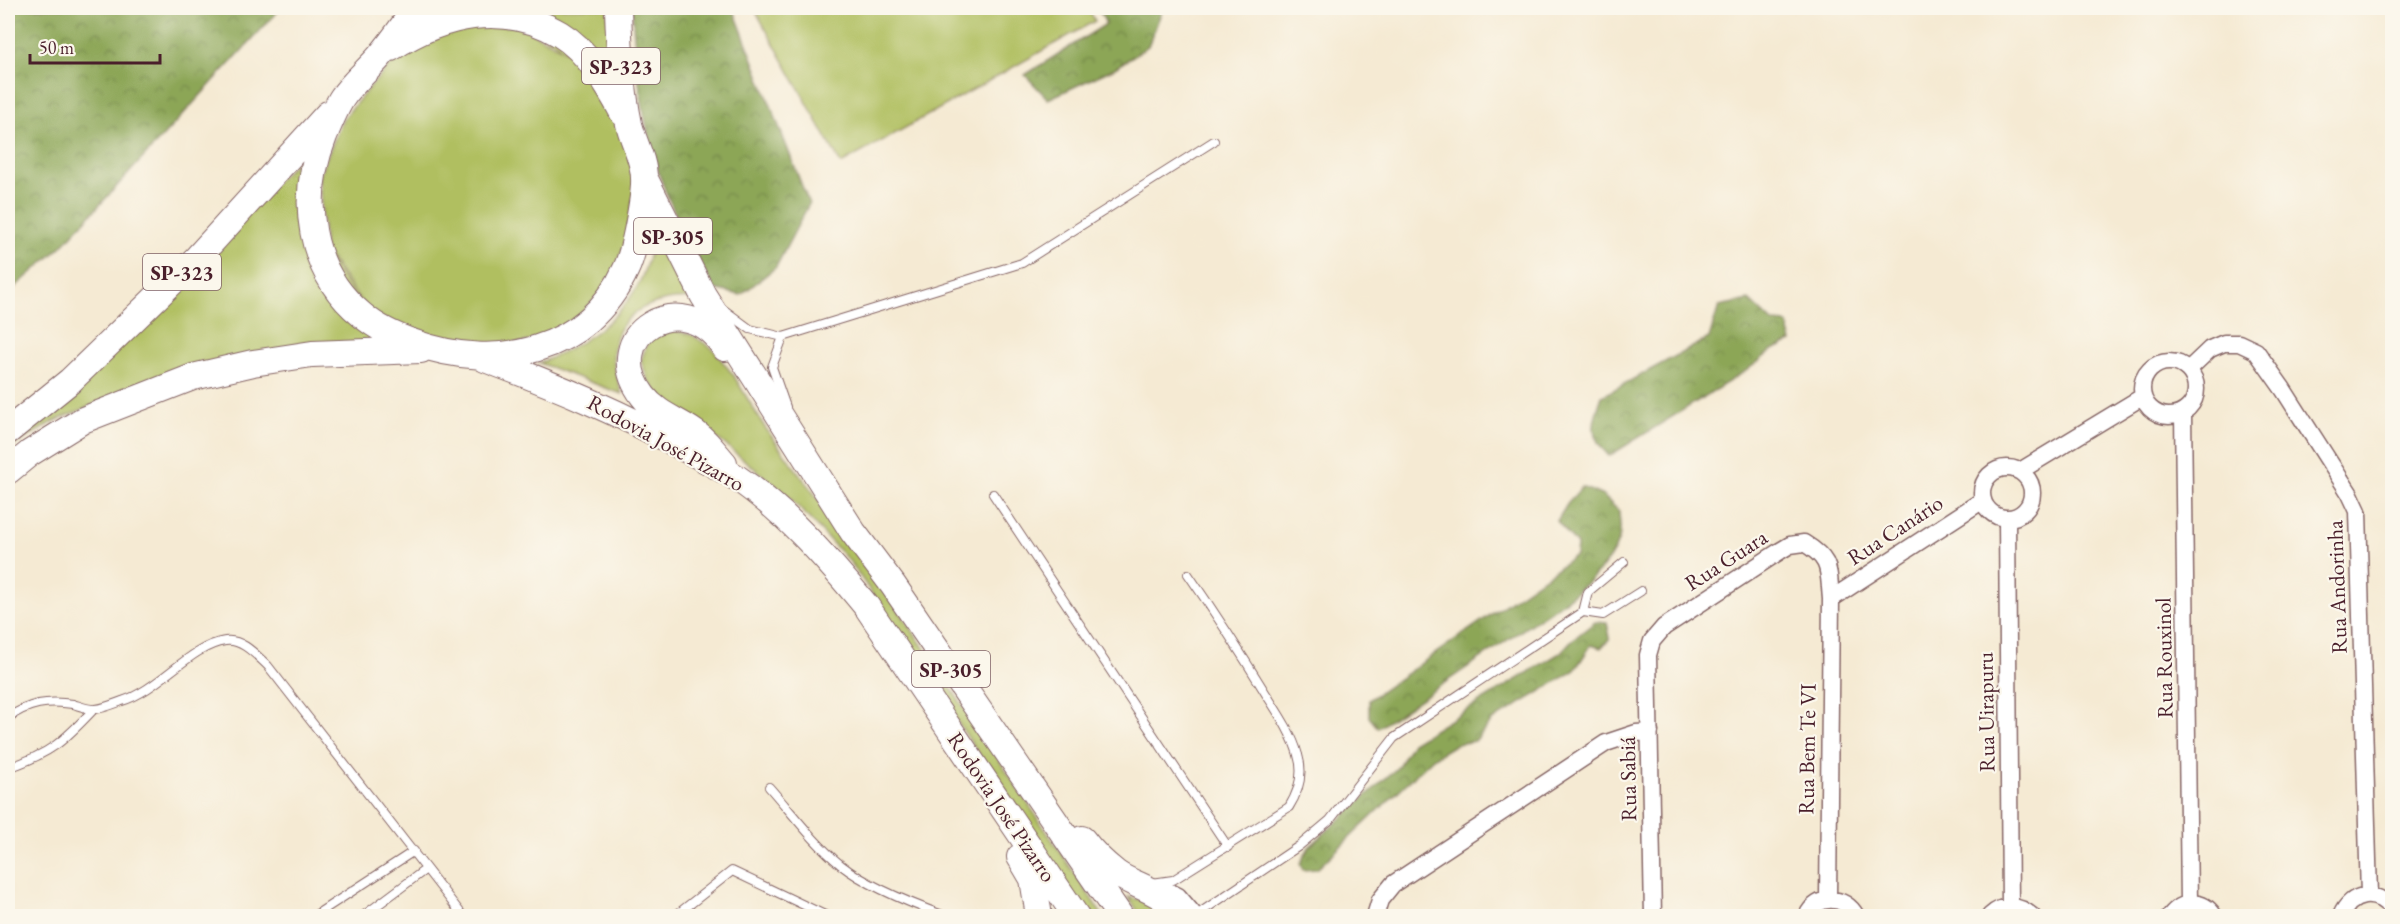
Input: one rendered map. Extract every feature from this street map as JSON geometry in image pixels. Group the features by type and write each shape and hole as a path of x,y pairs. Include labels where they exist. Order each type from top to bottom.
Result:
{"main road":[{"name":"SP-323","path":"8,431 70,381 197,258 381,55 416,8"},
{"name":"SP-323","path":"8,471 30,453 83,420 193,377 253,363 312,354 433,350 482,358 542,347 571,334 591,320 610,296 626,269 634,246 644,177 629,124 620,62 618,8"},
{"name":"SP-323","path":"381,55 412,35 462,16 487,15 524,18 561,35 580,51 603,79 629,124"},
{"name":"SP-323","path":"342,98 324,138 313,175 309,214 318,253 334,285 362,315 396,336 433,350"},
{"name":"Rodovia José Pizarro","path":"644,177 704,295 853,532 893,585 1029,783"},
{"path":"737,478 699,436 661,414 643,396 633,376 630,356 633,342 646,328 658,320 673,317 696,320 722,342 757,397 785,423"},
{"name":"Rodovia José Pizarro","path":"482,358 605,406 640,423 737,478 766,500 835,569 867,607 1076,916"},
{"path":"982,780 992,814 1033,879 1039,916"},
{"path":"1029,783 1063,814 1091,851 1116,873 1136,886 1155,892 1164,898 1174,910 1176,898"},
{"path":"1029,783 1120,916"}],"street":[{"name":"Rua Andorinha","path":"2188,370 2210,349 2224,343 2239,343 2256,351 2350,494 2358,511 2368,895"},
{"path":"2172,362 2188,370 2196,392 2194,400 2183,413 2167,417 2159,415 2146,405 2142,397 2143,380 2154,366 2172,362"},
{"path":"2020,471 2142,397"},
{"name":"Rua Rouxinol","path":"2183,413 2189,903"},
{"path":"2006,467 2020,471 2030,484 2030,500 2022,513 2007,518 1992,513 1983,500 1983,485 1992,472 2006,467"},
{"name":"Rua Canário","path":"1831,599 1983,500"},
{"name":"Rua Uirapuru","path":"2007,518 2010,907"},
{"name":"Rua Guara","path":"1652,641 1664,627 1790,545 1804,543 1817,551 1828,564 1831,599"},
{"name":"Rua Bem Te VI","path":"1828,899 1831,599"},
{"name":"Rua Sabiá","path":"1652,641 1648,655 1653,916"},
{"path":"1375,916 1380,900 1393,884 1606,743 1636,733 1650,732"},
{"path":"2341,916 2351,901 2359,896 2378,897 2392,909"},
{"path":"1176,898 1195,916"},
{"path":"1176,898 1181,916"},
{"path":"1807,916 1814,906 1828,899 1844,902 1856,916"},
{"path":"2170,916 2180,906 2189,903 2204,906 2214,916"},
{"path":"1990,916 2002,908 2010,907 2026,911 2032,916"}],"lane":[{"path":"704,295 750,329 783,337 1022,263 1214,141"},
{"path":"783,337 772,367 801,449"},
{"path":"993,494 1228,847"},
{"path":"1195,916 1299,846 1330,820 1394,738 1582,612 1588,592 1624,562"},
{"path":"1136,886 1176,898 1228,847 1289,807 1297,794 1300,779 1299,756 1289,731 1234,641 1188,574"},
{"path":"1582,612 1604,615 1641,591"},
{"path":"8,718 29,705 45,702 94,709 125,700 156,684 207,646 228,640 244,645 268,666 463,916"},
{"path":"8,768 48,752 68,738 94,709"},
{"path":"769,787 826,851 844,867 873,884 945,916"},
{"path":"314,916 414,851"},
{"path":"363,916 426,869"},
{"path":"675,916 732,871 827,916"}],"green space":[{"path":"8,8 281,8 60,248 8,293"},
{"path":"507,8 607,8 615,87"},
{"path":"632,8 733,8 809,204 776,267 741,295 714,289 662,183 651,148 643,108"},
{"path":"754,8 1088,8 1095,21 841,164"},
{"path":"1098,8 1163,8 1148,46 1115,68 1048,99 1025,75 1106,24"},
{"path":"460,25 520,26 569,53 621,124 636,179 625,244 609,283 580,315 541,339 504,346 457,344 406,332 360,305 325,253 319,176 343,119 399,56"},
{"path":"311,147 301,216 389,341 135,387 55,421 9,448"},
{"path":"657,230 695,298 658,302 627,320 620,330 613,356 622,394 539,363 581,342 607,324 618,313 640,281"},
{"path":"1749,300 1772,322 1787,323 1792,342 1774,349 1746,371 1609,456 1597,441 1594,428 1602,396 1709,338 1719,306"},
{"path":"671,330 692,335 713,349 734,376 764,426 884,588 1103,916 1087,916 852,564 786,494 722,442 663,401 648,380 641,361 649,338"},
{"path":"1582,487 1603,496 1619,511 1620,536 1615,549 1602,568 1559,605 1378,728 1369,717 1369,700 1576,555 1577,545 1557,521 1568,503"},
{"path":"1595,622 1607,623 1610,638 1601,648 1591,645 1575,670 1492,721 1475,741 1456,744 1433,758 1317,869 1303,870 1300,864 1309,847 1397,768 1412,743 1560,653"},
{"path":"1128,897 1149,902 1169,916 1141,916"}]}
